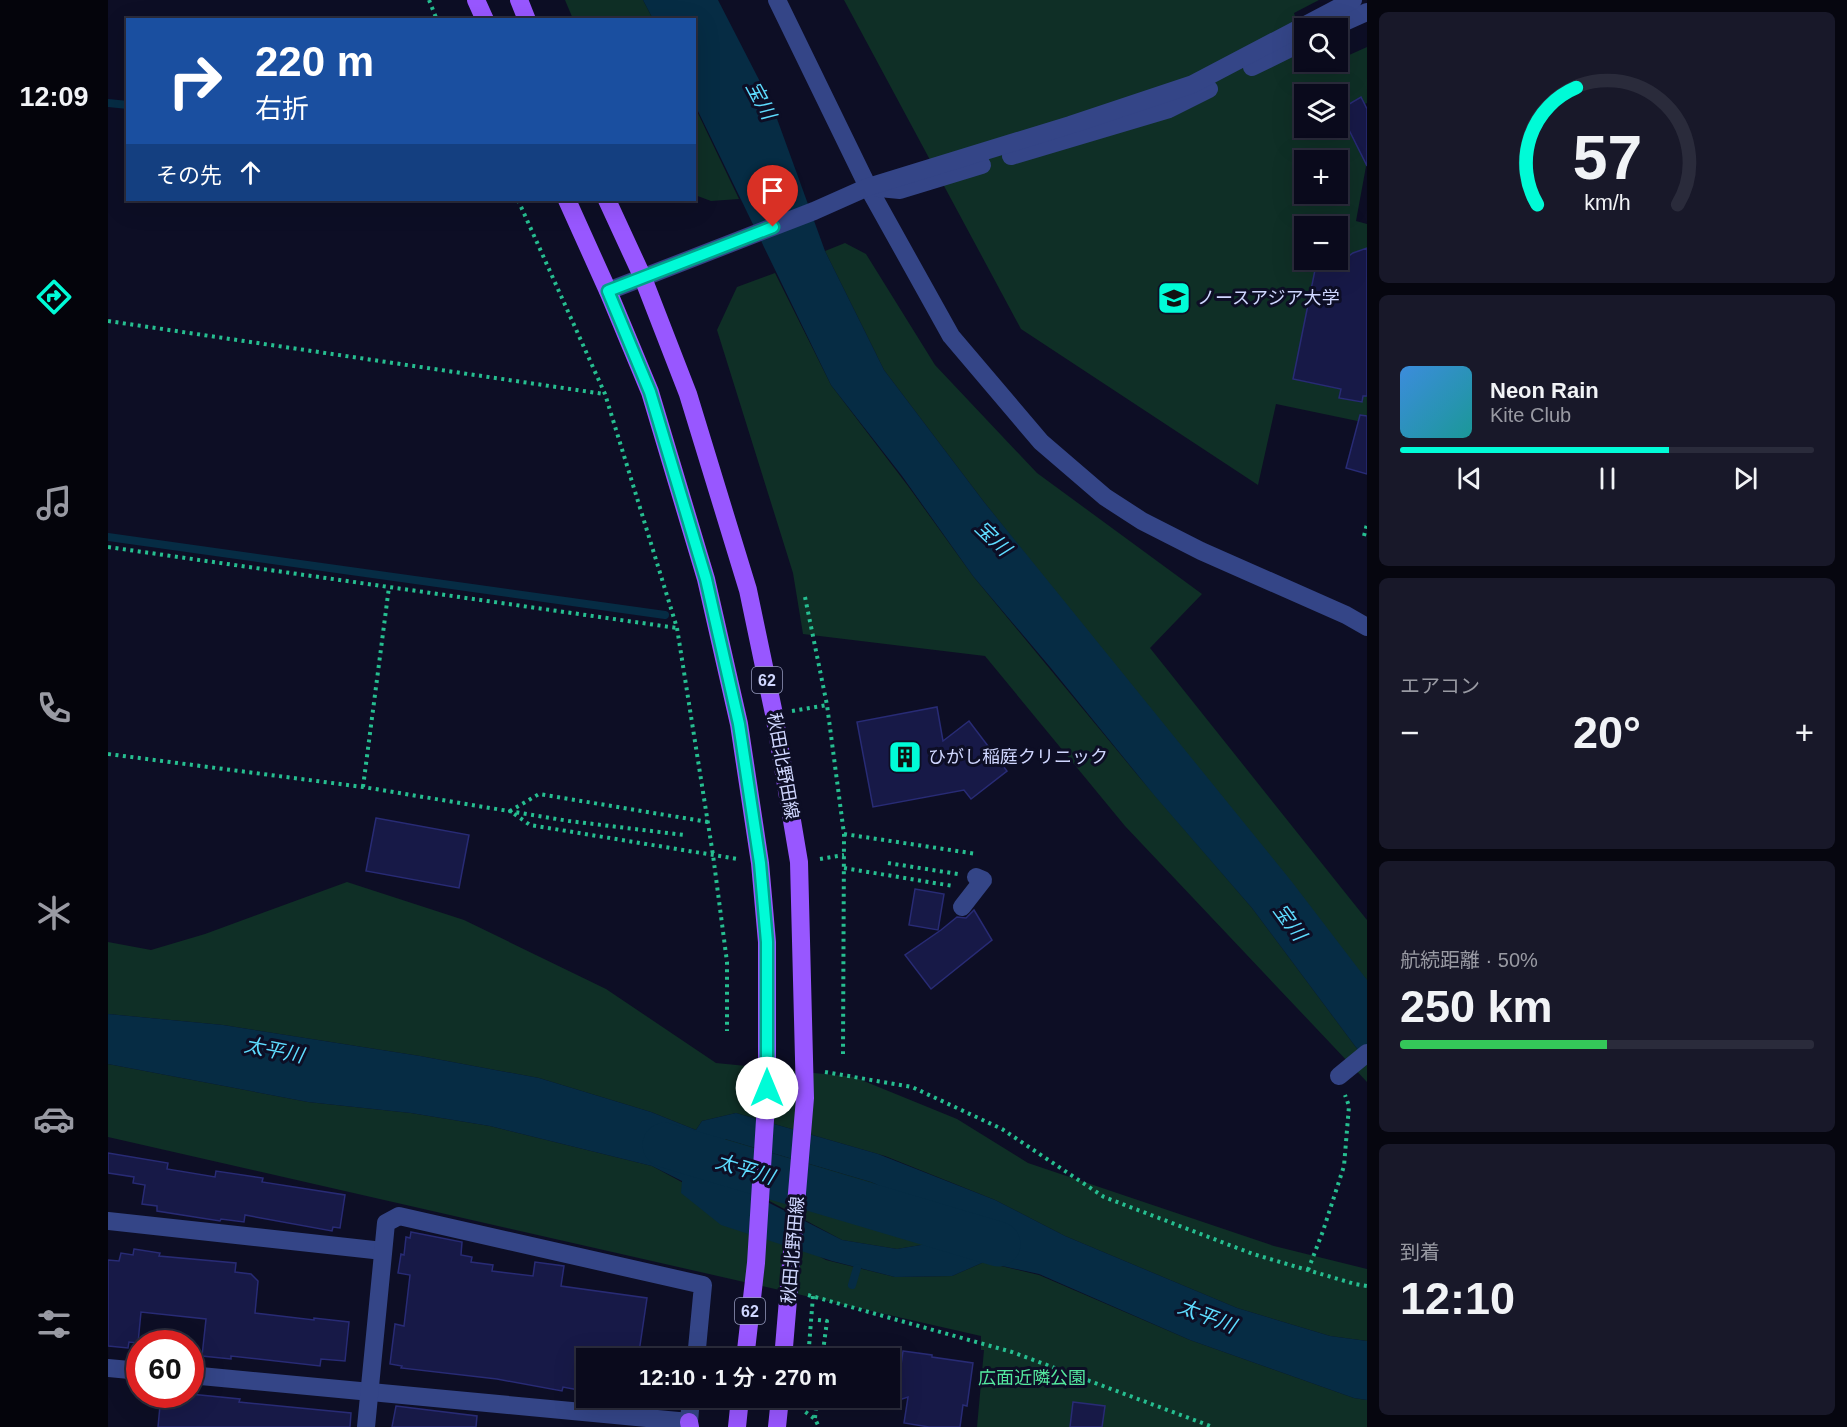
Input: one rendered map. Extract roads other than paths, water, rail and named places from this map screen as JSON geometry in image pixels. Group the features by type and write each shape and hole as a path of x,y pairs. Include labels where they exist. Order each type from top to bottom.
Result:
{"main road":[{"path":"476,0 484,18"},
{"path":"519,0 526,18"},
{"name":"秋田北野田線","path":"567,201 650,392 706,579 739,724 760,863 767,942 767,1088 756,1263 746,1348"},
{"name":"秋田北野田線","path":"607,201 643,278 688,394 745,579 774,714 799,862 805,1098 784,1348"},
{"path":"737,1427 739,1408"},
{"path":"777,1427 779,1408"}],"street":[{"path":"777,0 868,187 951,336 1041,442 1105,497 1142,521 1201,551 1346,615 1367,627"},
{"path":"608,291 814,211 868,187 1070,125 1193,84 1353,0"},
{"path":"1348,21 1367,12"},
{"path":"868,187 900,190 1169,109 1294,46"},
{"path":"962,908 983,880 976,877"},
{"path":"1339,1076 1367,1053"},
{"path":"366,1427 386,1223 399,1216 703,1285 697,1348"},
{"path":"108,1221 383,1251"},
{"path":"108,1368 126,1370"},
{"path":"204,1377 690,1424 691,1408"}],"water":[{"name":"宝川","path":"643,0 718,0 772,105 825,251 884,370 984,502 1292,882 1367,980 1367,1062 1252,908 1154,795 973,576 902,476 831,385 696,107 696,18 652,18"},
{"path":"108,1014 223,1025 420,1056 539,1078 651,1112 696,1130 702,1121 736,1113 878,1154 995,1200 1065,1236 1237,1308 1330,1336 1367,1341 1367,1400 1354,1398 1190,1340 1039,1274 984,1262 952,1276 895,1277 832,1261 721,1225 681,1193 682,1181 652,1166 490,1126 411,1113 308,1102 108,1064","holes":["725,1139 871,1182 938,1212 939,1242 897,1249 842,1240 732,1184 723,1176"]}],"waterway":[{"path":"108,103 126,105"},
{"path":"108,537 665,615"},
{"name":"太平川","path":"665,1145 998,1244"},
{"path":"852,1285 857,1268"}],"place":[{"name":"ノースアジア大学","path":"1174,298"},
{"name":"ひがし稲庭クリニック","path":"905,757"}],"park label":[{"name":"広面近隣公園","path":"1032,1378"}]}
